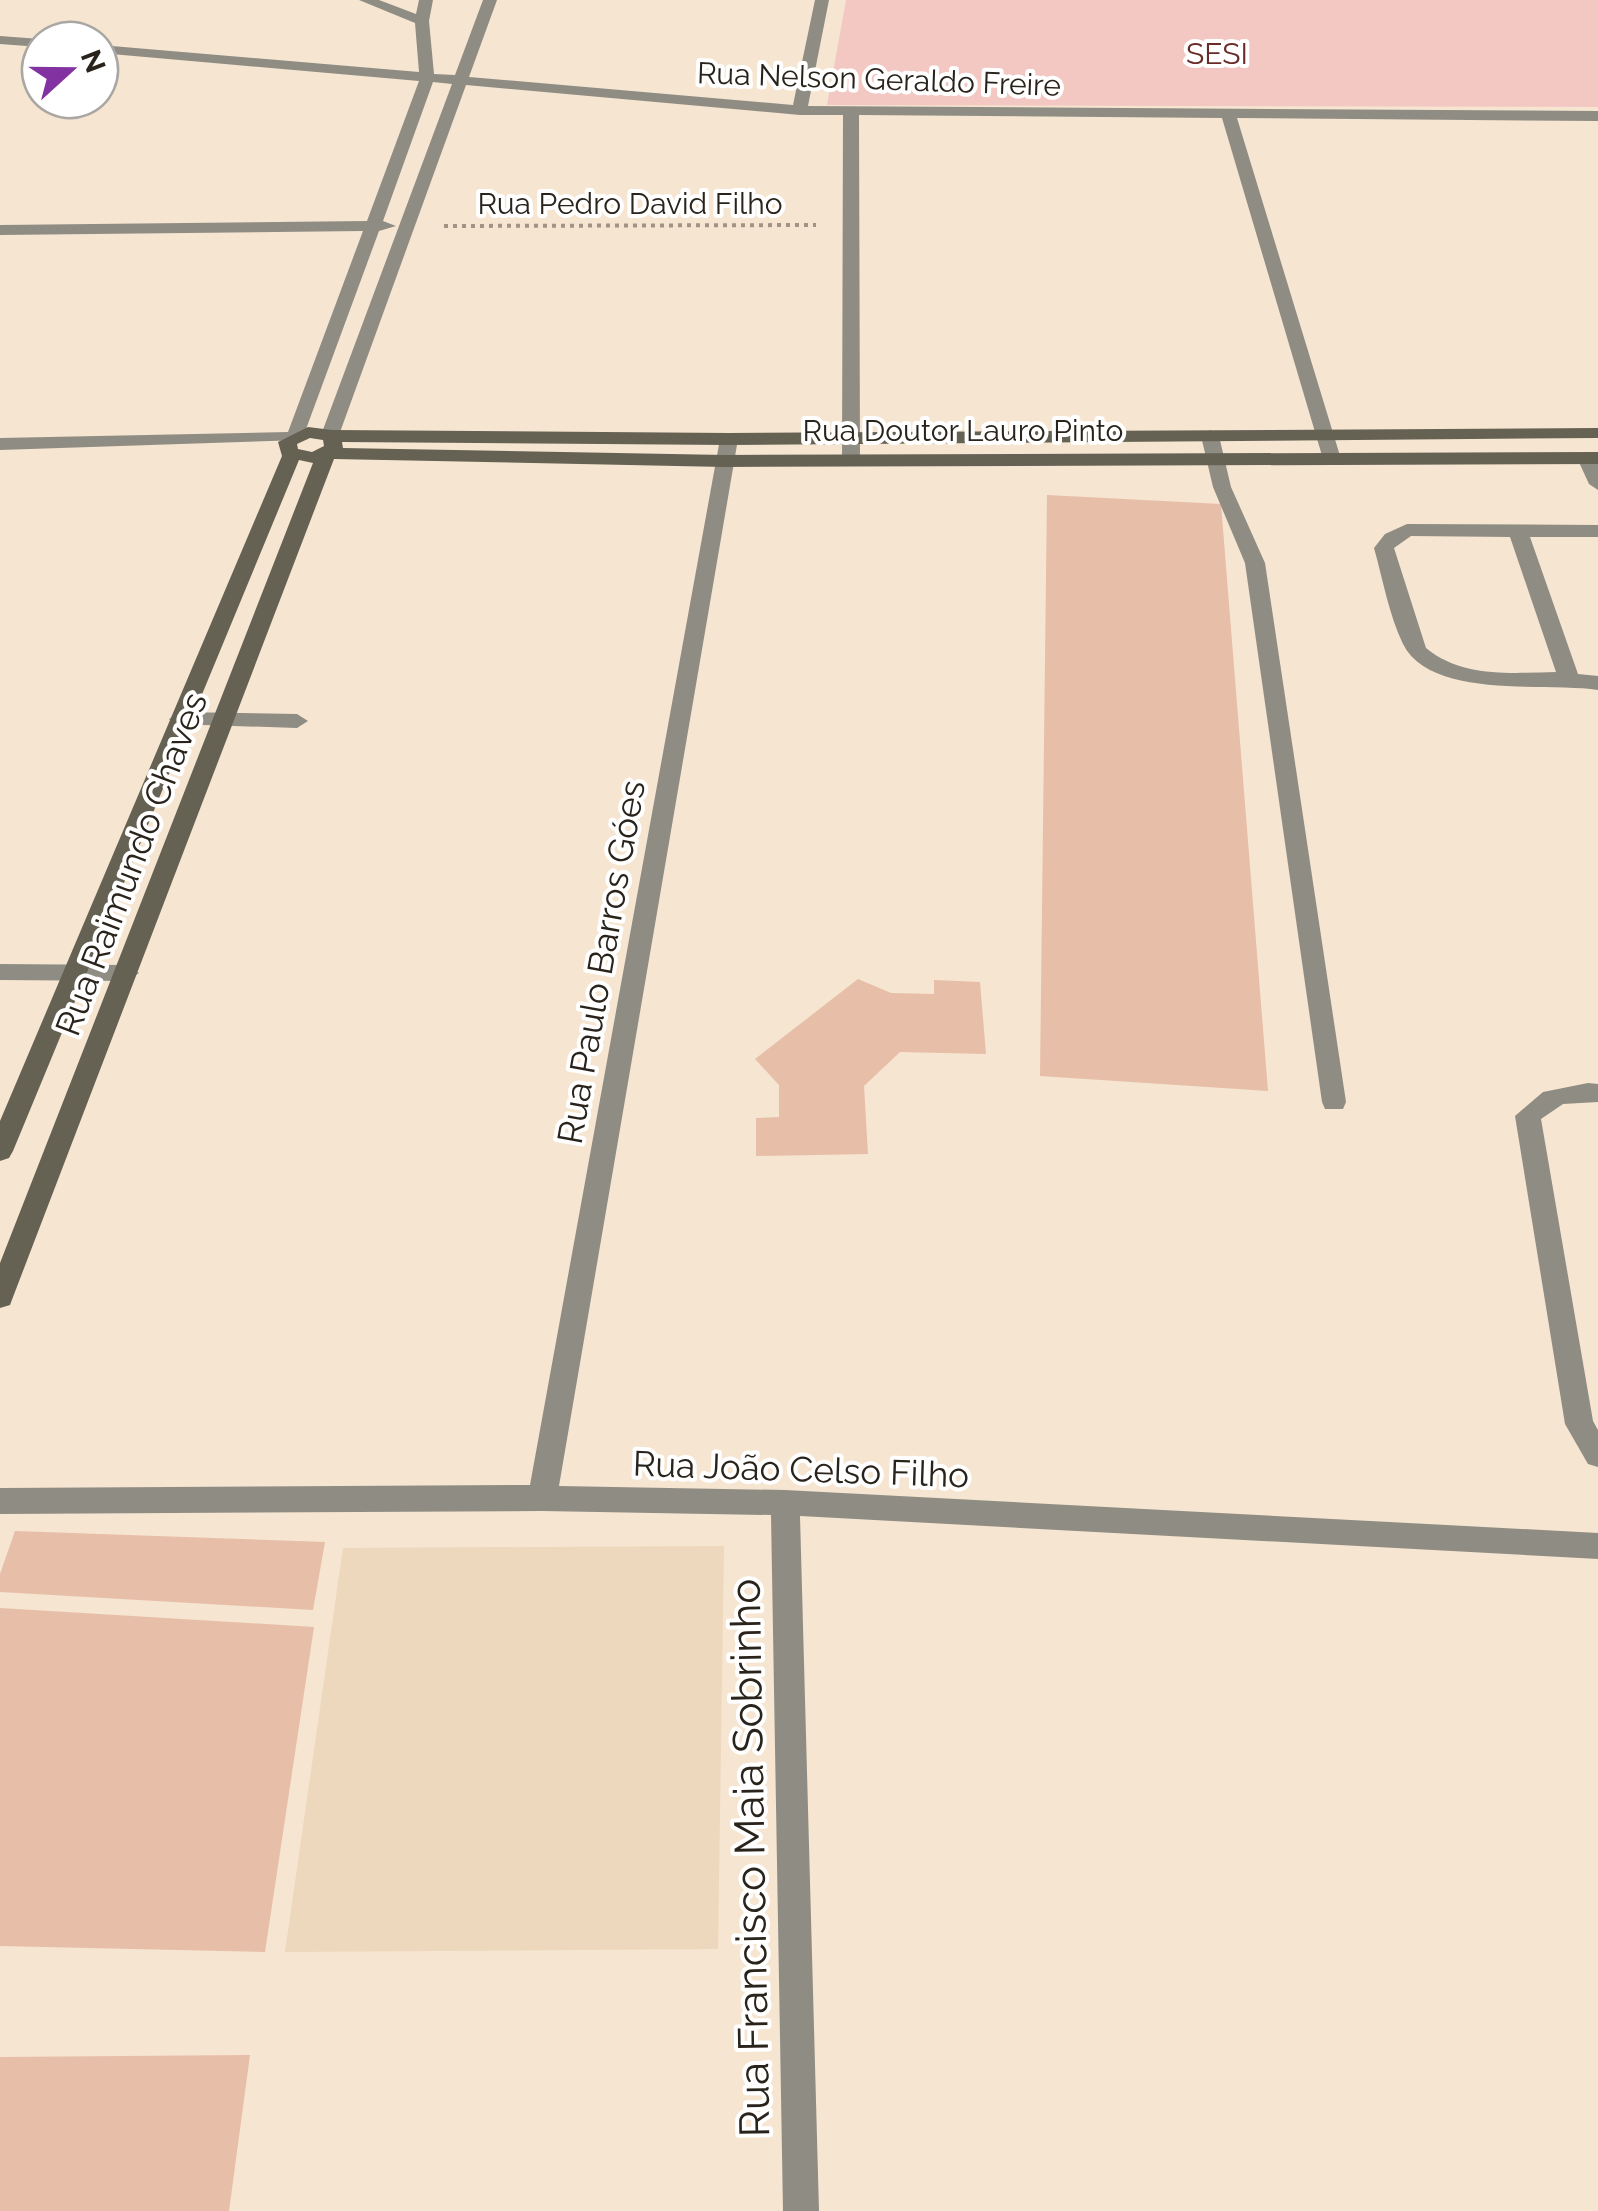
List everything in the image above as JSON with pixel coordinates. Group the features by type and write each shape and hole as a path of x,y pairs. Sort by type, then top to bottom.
{"street":[{"path":"366,0 422,21"},
{"name":"Rua Raimundo Chaves","path":"0,1151 293,445 376,226 426,79 422,21 426,0"},
{"name":"Rua Raimundo Chaves","path":"0,1297 329,445 490,0"},
{"path":"800,110 822,0"},
{"name":"Rua Nelson Geraldo Freire","path":"120,51 800,110 1598,116"},
{"path":"851,112 852,460"},
{"path":"1228,112 1332,458"},
{"path":"0,230 408,226"},
{"name":"Rua Doutor Lauro Pinto","path":"293,445 308,432 329,445 727,450 852,460 1592,458"},
{"name":"Rua Doutor Lauro Pinto","path":"727,450 851,438 1598,433"},
{"path":"1210,436 1232,514 1250,545 1255,563 1334,1102"},
{"path":"949,438 952,460"},
{"path":"0,444 293,445"},
{"name":"Rua Paulo Barros Góes","path":"542,1498 727,450"},
{"path":"1592,458 1598,484"},
{"path":"1598,531 1407,530 1384,548 1417,651 1436,666 1468,676 1598,683"},
{"path":"1518,531 1569,679"},
{"path":"180,719 297,722"},
{"path":"0,972 127,972"},
{"path":"1598,1093 1570,1091 1542,1101 1528,1116 1579,1424 1598,1455"},
{"name":"Rua João Celso Filho","path":"0,1500 542,1498 784,1502 1598,1546"},
{"name":"Rua Francisco Maia Sobrinho","path":"784,1502 800,2211"}],"path":[{"name":"Rua Pedro David Filho","path":"408,226 852,225"}],"shaded area":[{"path":"724,1546 718,1949 285,1952 343,1548"}],"green space":[{"name":"SESI","path":"846,0 1598,0 1598,107 827,105"}],"building":[{"path":"1047,495 1221,504 1268,1091 1040,1076"},
{"path":"858,979 891,993 934,994 934,980 980,982 986,1054 900,1052 864,1086 868,1154 756,1156 756,1118 779,1117 779,1085 755,1059"},
{"path":"15,1531 325,1542 313,1610 0,1592 0,1574"},
{"path":"0,1608 314,1627 265,1952 0,1946"},
{"path":"250,2055 229,2211 0,2211 0,2057"}]}
